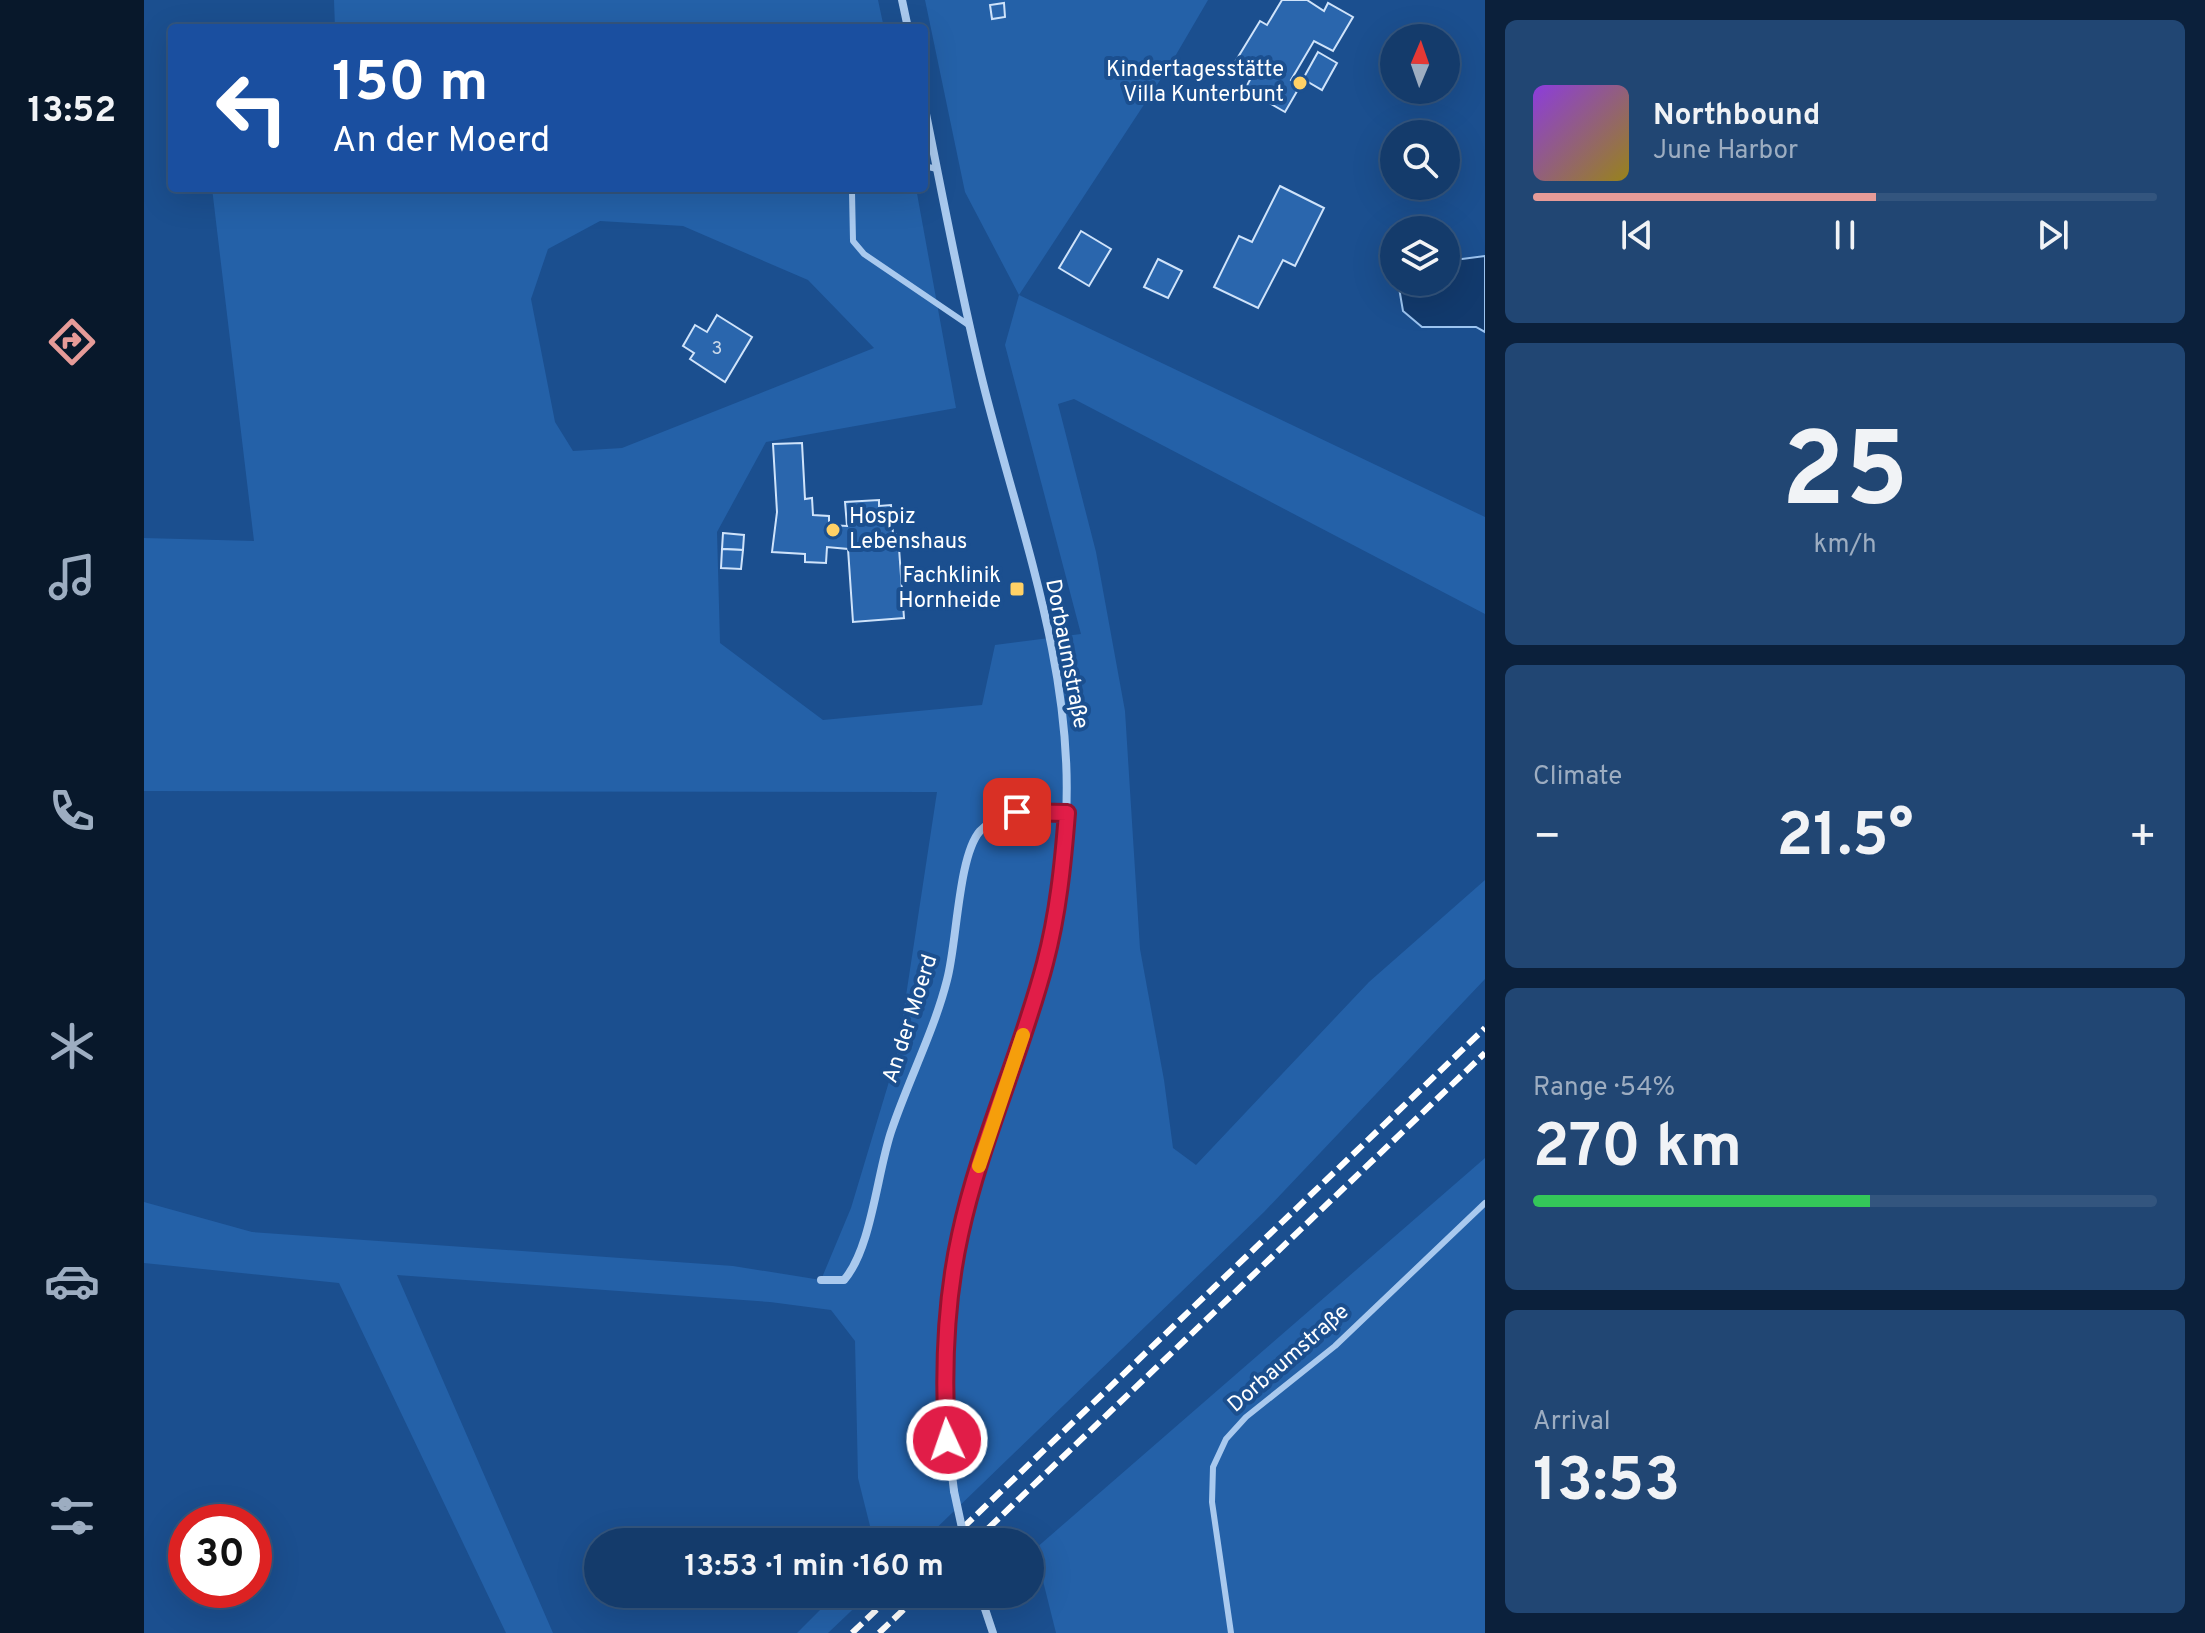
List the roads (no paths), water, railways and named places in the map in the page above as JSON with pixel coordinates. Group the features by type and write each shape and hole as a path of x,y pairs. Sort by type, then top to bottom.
{"street":[{"path":"902,0 907,24"},
{"name":"Dorbaumstraße","path":"928,124 970,327 1046,625 1061,698 1066,761 1067,813 1061,881 1045,962 980,1163 960,1234 951,1287 944,1388 954,1491 962,1528"},
{"name":"An der Moerd","path":"821,1280 844,1280 859,1256 891,1132 947,980 968,858 978,833 993,820 1017,812 1067,813"},
{"path":"985,1608 993,1633"}],"lane":[{"path":"928,167 937,169"},
{"path":"852,192 853,241 864,254 970,327"},
{"name":"Dorbaumstraße","path":"1231,1633 1212,1502 1213,1467 1226,1439 1246,1417 1335,1346 1485,1203"}],"railway":[{"path":"963,1528 1485,1028"},
{"path":"989,1528 1485,1053"},
{"path":"852,1633 878,1608"},
{"path":"879,1633 905,1608"}],"place":[{"name":"Kindertagesstätte Villa Kunterbunt","path":"1300,83"},
{"name":"Hospiz Lebenshaus","path":"833,530"},
{"name":"Fachklinik Hornheide","path":"1017,589"}]}
